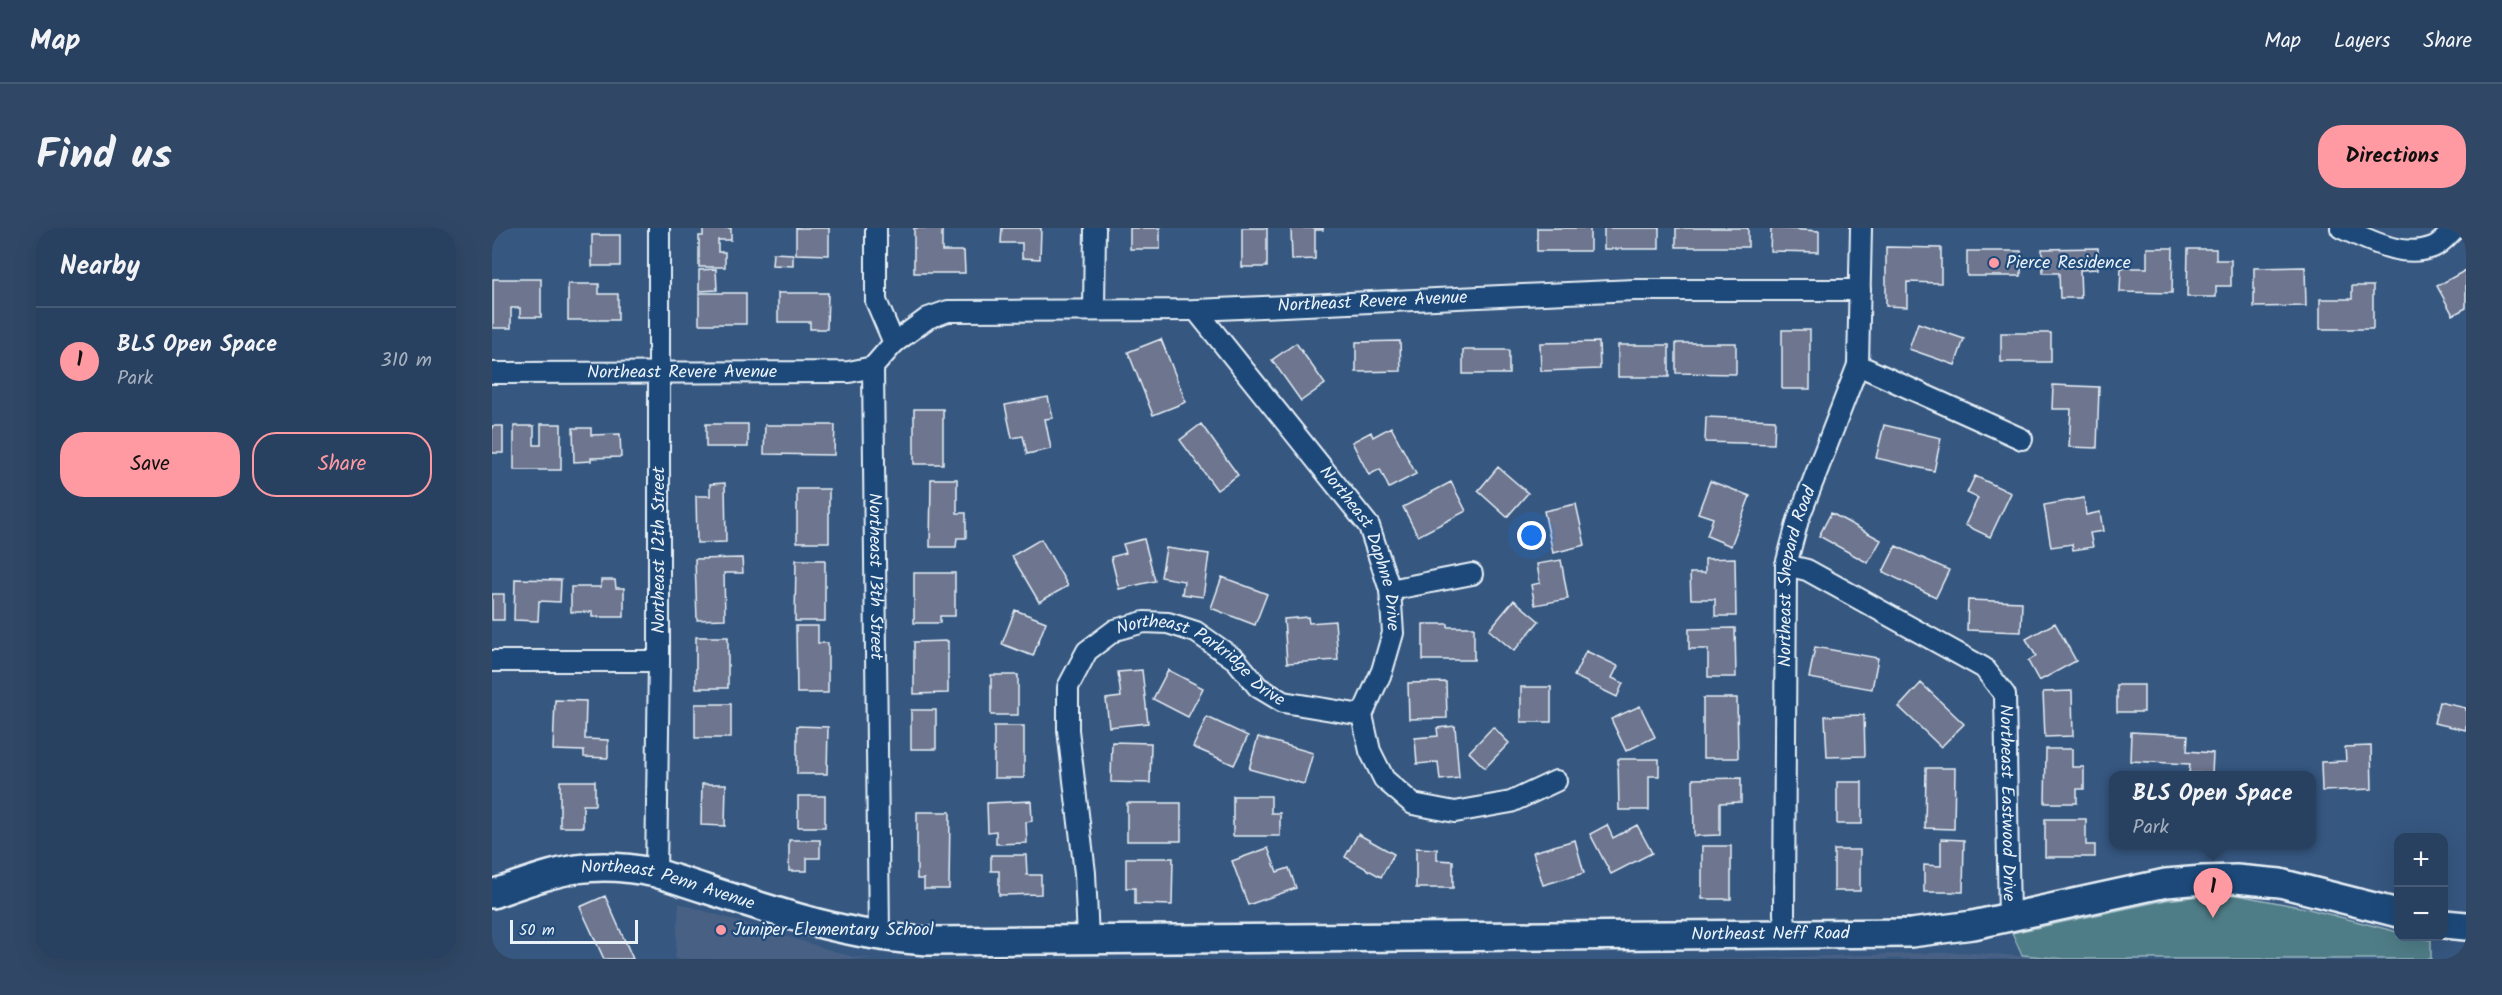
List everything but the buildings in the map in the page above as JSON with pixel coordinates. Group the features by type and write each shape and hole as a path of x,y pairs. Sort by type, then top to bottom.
{"main road":[{"name":"Northeast Penn Avenue","path":"492,894 577,867 613,866 656,873 824,926 879,937"},
{"name":"Northeast Neff Road","path":"879,937 928,940 1911,933 2009,918 2166,883 2236,879 2280,883 2394,912"},
{"path":"2448,924 2466,926"}],"street":[{"name":"Northeast 12th Street","path":"656,873 659,661 659,228"},
{"path":"873,367 894,344 876,301 876,228"},
{"path":"1094,310 1095,228"},
{"name":"Northeast Shepard Road","path":"1786,935 1784,914 1786,565 1798,520 1858,364 1861,228"},
{"path":"2341,228 2391,248 2411,252 2435,247 2455,228"},
{"name":"Northeast Revere Avenue","path":"894,344 928,318 948,311 1196,310 1634,290 1860,290"},
{"name":"Northeast Daphne Drive","path":"1196,310 1370,526 1390,590 1393,633 1382,671 1362,715"},
{"path":"1858,364 2022,439"},
{"name":"Northeast Revere Avenue","path":"492,373 849,372 873,367"},
{"name":"Northeast 13th Street","path":"873,367 879,937"},
{"name":"Northeast Eastwood Drive","path":"1786,565 1807,570 1984,668 2005,695 2009,918"},
{"path":"1390,590 1472,574"},
{"name":"Northeast Parkridge Drive","path":"1088,939 1085,873 1068,730 1068,687 1087,651 1115,630 1144,621 1168,623 1196,632 1236,660 1258,687 1283,702 1362,715"},
{"path":"492,661 659,661"},
{"path":"1362,715 1370,751 1384,779 1413,804 1455,812 1511,802 1556,781"}],"shaded area":[{"name":"Juniper Elementary School","path":"679,903 853,957 886,959 675,959"},
{"path":"1961,952 2065,959 1686,959 1765,958"}],"green space":[{"path":"2227,893 2305,908 2394,931 2394,941 2431,941 2431,959 2065,959 2022,955 2012,933 2166,900"}],"place":[{"name":"Pierce Residence","path":"1994,263"},
{"name":"BLS Open Space","path":"2213,918"},
{"name":"Juniper Elementary School","path":"721,930"}]}
